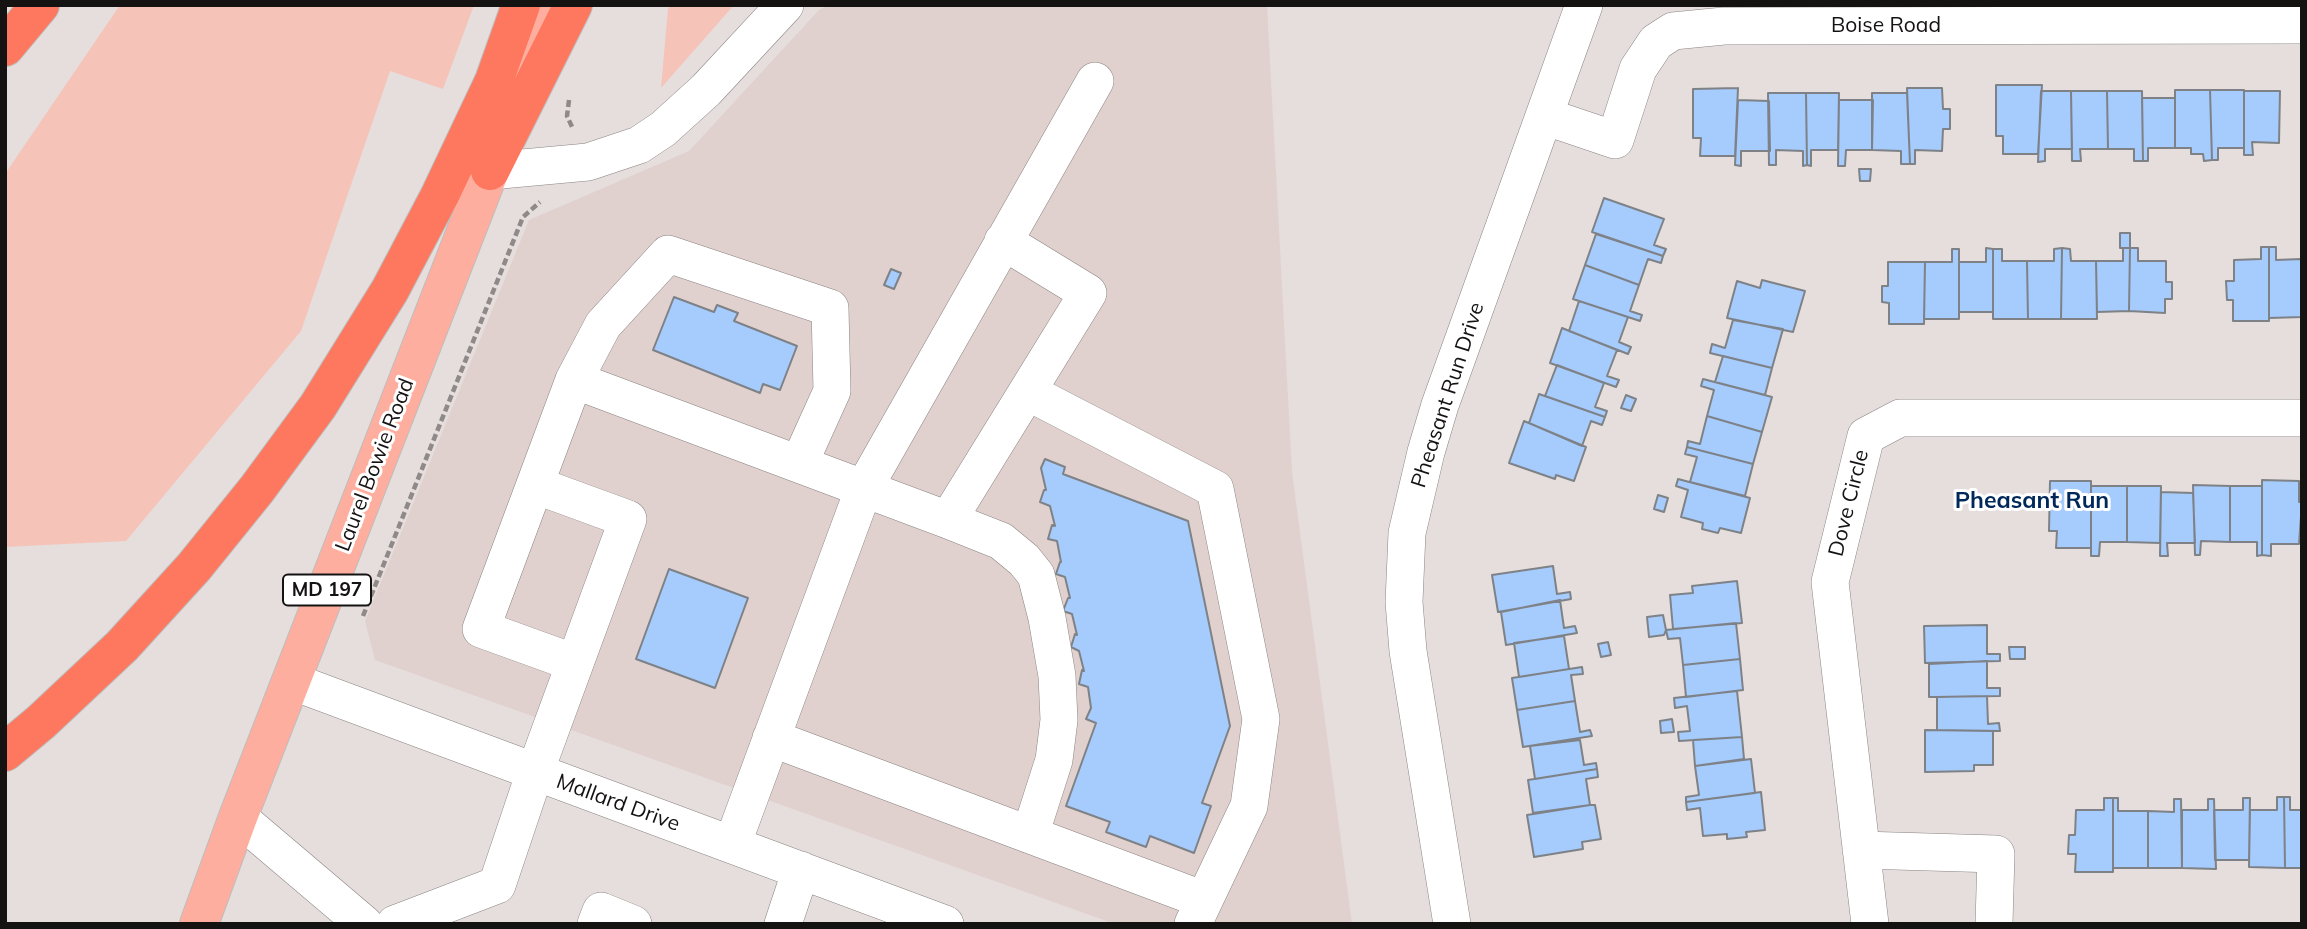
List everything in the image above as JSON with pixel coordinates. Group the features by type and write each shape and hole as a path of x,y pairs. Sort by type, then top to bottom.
{"highway":[{"path":"5,47 40,5"},
{"path":"5,752 122,646 194,567 257,489 318,406 390,290 440,195 494,81 521,5"},
{"path":"490,171 573,5"}],"main road":[{"name":"Laurel Bowie Road","path":"199,924 238,817 490,171 549,5"}],"street":[{"path":"490,171 588,162 639,145 663,130 706,90 785,5"},
{"name":"Pheasant Run Drive","path":"1452,924 1408,651 1404,568 1408,533 1426,452 1440,405 1584,5"},
{"name":"Boise Road","path":"1544,116 1615,140 1638,69 1656,41 1673,31 1724,26 2302,25"},
{"path":"732,845 864,488 1095,81"},
{"path":"948,520 1088,293 1003,241"},
{"path":"575,663 481,629 574,380 603,325 668,254 830,307 832,391 799,464"},
{"path":"574,380 1001,541 1024,560 1036,575 1047,618 1057,676 1059,720 1054,760 1030,835"},
{"path":"771,738 1030,835 1199,912 1249,806 1261,719 1215,489 1028,392"},
{"name":"Dove Circle","path":"1870,924 1830,582 1866,436 1900,418 2302,418"},
{"path":"395,924 497,885 535,772 628,519 535,485"},
{"name":"Mallard Drive","path":"291,681 945,924"},
{"path":"238,817 364,924"},
{"path":"1861,850 1996,854 1994,924"},
{"path":"783,924 801,870"},
{"path":"596,924 601,911 633,924"}],"path":[{"path":"363,616 523,217 541,201 575,131 567,116 569,91"}],"shaded area":[{"path":"120,5 474,5 443,89 390,71 301,331 126,541 5,547 5,174"},
{"path":"670,5 734,5 661,88 668,9"},
{"path":"829,5 1267,5 1292,472 1352,924 1115,924 375,660 365,621 529,220 689,151 819,10"}],"building":[{"path":"1996,85 2042,85 2038,154 2003,154 2003,136 1996,136"},
{"path":"1738,88 1735,156 1700,156 1701,138 1693,138 1693,89"},
{"path":"1907,88 1942,88 1943,109 1950,109 1950,129 1943,129 1942,151 1915,150 1915,164 1910,164"},
{"path":"2175,90 2210,90 2212,160 2204,161 2203,154 2191,154 2191,148 2175,148"},
{"path":"2210,90 2244,90 2244,148 2218,148 2218,160 2212,160"},
{"path":"2041,91 2071,91 2072,149 2045,149 2045,161 2038,162"},
{"path":"2071,91 2107,91 2108,149 2080,149 2081,161 2072,161"},
{"path":"2107,91 2142,91 2143,161 2134,161 2134,149 2108,149"},
{"path":"2244,91 2280,91 2279,143 2252,142 2253,155 2244,155"},
{"path":"1768,93 1806,93 1807,165 1803,166 1803,151 1776,150 1776,165 1769,165"},
{"path":"1806,93 1839,93 1838,150 1811,150 1811,166 1807,165"},
{"path":"1872,93 1907,93 1910,164 1901,164 1901,151 1872,150"},
{"path":"2142,98 2175,98 2175,148 2148,148 2148,161 2143,161"},
{"path":"1738,100 1769,101 1770,151 1741,151 1741,166 1735,165"},
{"path":"1839,100 1873,100 1872,150 1846,150 1845,166 1838,166"},
{"path":"1859,169 1871,169 1870,181 1860,181"},
{"path":"1604,198 1664,219 1654,245 1666,249 1663,256 1592,232"},
{"path":"2120,233 2130,233 2130,248 2120,248"},
{"path":"1596,234 1663,256 1661,263 1648,259 1639,285 1585,265"},
{"path":"2261,247 2269,247 2269,321 2233,321 2233,300 2227,300 2226,281 2234,281 2234,260 2261,259"},
{"path":"2269,247 2276,247 2276,260 2301,259 2302,317 2269,318"},
{"path":"1986,248 1993,249 1993,312 1959,312 1959,262 1986,262"},
{"path":"2062,248 2070,249 2071,261 2096,261 2097,319 2061,319"},
{"path":"2062,248 2061,319 2028,319 2027,261 2054,261 2054,249"},
{"path":"2123,248 2130,248 2129,311 2097,312 2096,261 2123,261"},
{"path":"2130,248 2138,248 2138,261 2166,261 2166,282 2172,282 2172,299 2165,299 2165,313 2129,311"},
{"path":"1952,249 1959,249 1959,319 1924,319 1925,262 1952,262"},
{"path":"1993,249 2002,249 2002,261 2027,261 2028,319 1993,319"},
{"path":"1888,262 1925,262 1924,324 1889,324 1889,303 1882,302 1882,286 1888,286"},
{"path":"1585,265 1639,285 1630,311 1642,315 1640,321 1573,299"},
{"path":"891,269 901,273 894,289 884,285"},
{"path":"1762,280 1805,291 1793,332 1727,318 1737,281 1760,288"},
{"path":"674,297 714,312 717,305 738,313 734,321 797,346 780,390 763,384 760,393 653,350"},
{"path":"1579,301 1628,317 1619,342 1631,347 1628,354 1569,331"},
{"path":"1733,320 1783,329 1772,368 1710,353 1712,344 1725,348"},
{"path":"1562,328 1617,350 1607,376 1619,380 1616,387 1550,363"},
{"path":"1723,356 1772,368 1765,395 1715,382"},
{"path":"1557,365 1604,383 1595,407 1607,411 1605,417 1545,396"},
{"path":"1703,379 1772,397 1762,432 1707,416 1714,390 1701,386"},
{"path":"1539,394 1605,417 1602,425 1591,421 1582,446 1529,423"},
{"path":"1626,395 1636,399 1631,411 1621,408"},
{"path":"1707,416 1762,432 1753,464 1687,447 1688,441 1700,444"},
{"path":"1524,421 1586,447 1574,481 1556,475 1555,479 1509,463"},
{"path":"1687,447 1753,464 1745,496 1690,482 1697,457 1685,454"},
{"path":"1045,459 1065,467 1063,474 1188,521 1230,726 1202,803 1211,806 1194,853 1150,836 1146,847 1106,832 1110,822 1066,806 1096,723 1086,719 1091,708 1088,687 1079,684 1082,670 1084,671 1079,651 1071,647 1075,634 1077,635 1072,614 1063,611 1070,598 1065,577 1056,574 1061,562 1057,541 1048,539 1052,525 1055,526 1050,506 1040,502 1046,490 1041,468"},
{"path":"1678,479 1750,498 1741,533 1720,528 1718,533 1702,529 1703,523 1681,517 1688,490 1676,486"},
{"path":"2262,480 2299,481 2299,502 2302,502 2299,544 2271,544 2271,556 2262,555"},
{"path":"2050,481 2091,481 2091,548 2056,548 2057,531 2049,531"},
{"path":"2193,485 2230,486 2230,542 2201,541 2200,555 2195,555"},
{"path":"2091,486 2127,486 2127,542 2100,542 2099,556 2091,556"},
{"path":"2127,486 2161,486 2160,543 2127,542"},
{"path":"2230,486 2262,486 2262,555 2257,556 2257,542 2230,542"},
{"path":"2161,492 2193,493 2195,543 2167,543 2168,556 2160,556"},
{"path":"1658,495 1668,498 1664,512 1654,509"},
{"path":"1553,566 1557,594 1570,592 1571,599 1498,612 1492,575"},
{"path":"669,569 748,598 715,688 636,659"},
{"path":"1737,581 1742,623 1673,629 1670,595 1693,593 1692,586"},
{"path":"1560,600 1564,628 1575,626 1577,633 1506,645 1501,612"},
{"path":"1663,615 1666,630 1664,635 1649,637 1647,617"},
{"path":"1736,623 1740,659 1683,665 1680,638 1668,639 1666,630"},
{"path":"1987,625 1987,654 2000,654 2000,661 1925,663 1924,626"},
{"path":"1564,636 1569,669 1519,677 1514,643"},
{"path":"1608,642 1611,655 1601,657 1598,644"},
{"path":"2009,647 2025,647 2025,659 2010,659"},
{"path":"1740,659 1743,690 1686,697 1683,665"},
{"path":"1987,661 1987,688 2000,688 2000,696 1929,697 1929,664"},
{"path":"1582,667 1583,674 1571,675 1575,701 1517,710 1512,678"},
{"path":"1737,691 1742,737 1679,741 1678,732 1690,731 1687,706 1675,708 1674,698"},
{"path":"1987,696 1988,724 1999,723 2000,731 1937,730 1937,697"},
{"path":"1575,701 1580,732 1590,730 1592,736 1523,747 1517,710"},
{"path":"1672,719 1674,732 1661,733 1660,721"},
{"path":"1925,730 1993,731 1993,765 1974,765 1974,771 1925,772"},
{"path":"1742,737 1744,759 1695,766 1693,740"},
{"path":"1580,740 1584,765 1596,763 1597,769 1535,779 1530,746"},
{"path":"1751,759 1755,793 1686,802 1686,797 1699,795 1695,766"},
{"path":"1597,769 1598,777 1586,779 1590,805 1533,813 1528,780"},
{"path":"1761,792 1765,830 1746,832 1747,837 1727,839 1727,834 1703,836 1700,808 1687,810 1686,802"},
{"path":"2277,797 2284,797 2285,868 2249,867 2250,810 2277,810"},
{"path":"2284,797 2290,797 2290,810 2302,810 2302,868 2285,868"},
{"path":"2104,798 2113,798 2113,872 2075,872 2076,854 2068,854 2069,835 2075,835 2076,810 2104,810"},
{"path":"2113,798 2118,798 2118,811 2148,811 2148,868 2113,868"},
{"path":"2243,798 2250,798 2249,860 2215,860 2214,810 2243,810"},
{"path":"2174,799 2181,799 2182,868 2148,868 2148,811 2174,812"},
{"path":"2208,799 2214,799 2216,869 2182,868 2182,810 2208,810"},
{"path":"1595,805 1601,839 1582,842 1583,849 1534,857 1527,815"}],"district":[{"name":"Pheasant Run","path":"2032,501"}]}
